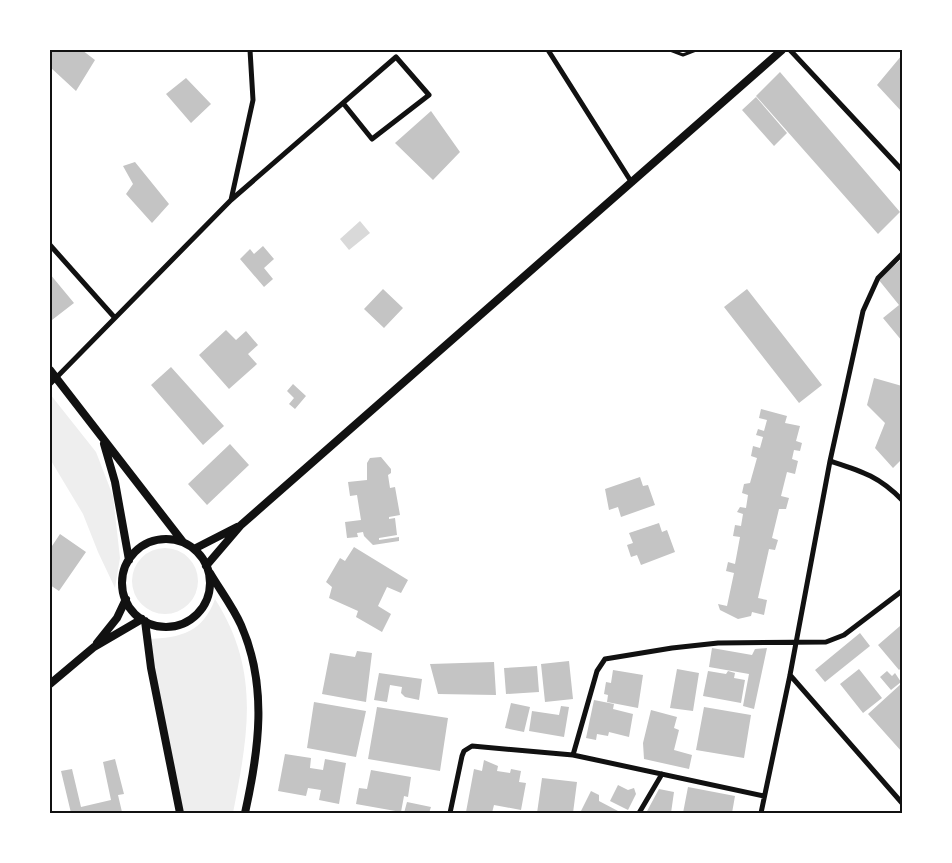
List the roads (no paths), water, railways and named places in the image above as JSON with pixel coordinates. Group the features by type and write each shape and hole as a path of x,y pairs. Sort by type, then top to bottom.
{"street":[{"path":"231,200 253,100 250,50"},
{"path":"548,50 632,183"},
{"path":"103,439 115,482 128,560 123,579 126,599 130,608 143,620 153,625 179,625 194,617 208,595 210,587 207,568 241,525 782,50"},
{"path":"790,50 902,170"},
{"path":"50,384 231,200 396,57 429,95 372,138 343,103"},
{"path":"50,245 116,318"},
{"path":"761,813 790,675 830,461 866,300 878,278 902,254"},
{"path":"50,370 183,542"},
{"path":"830,461 864,471 878,479 902,500"},
{"path":"194,549 241,525"},
{"path":"128,560 141,547 157,540 183,542 194,549 241,624 251,651 256,676 259,735 254,773 245,813"},
{"path":"572,755 599,666 605,659 718,643 834,640 902,591"},
{"path":"94,647 117,618 126,599"},
{"path":"50,684 94,647 143,620"},
{"path":"143,620 180,813"},
{"path":"790,675 902,803"},
{"path":"450,813 462,756 472,746 572,755 764,796"},
{"path":"639,813 662,774"}],"lane":[{"path":"670,50 683,55 696,50"}]}
